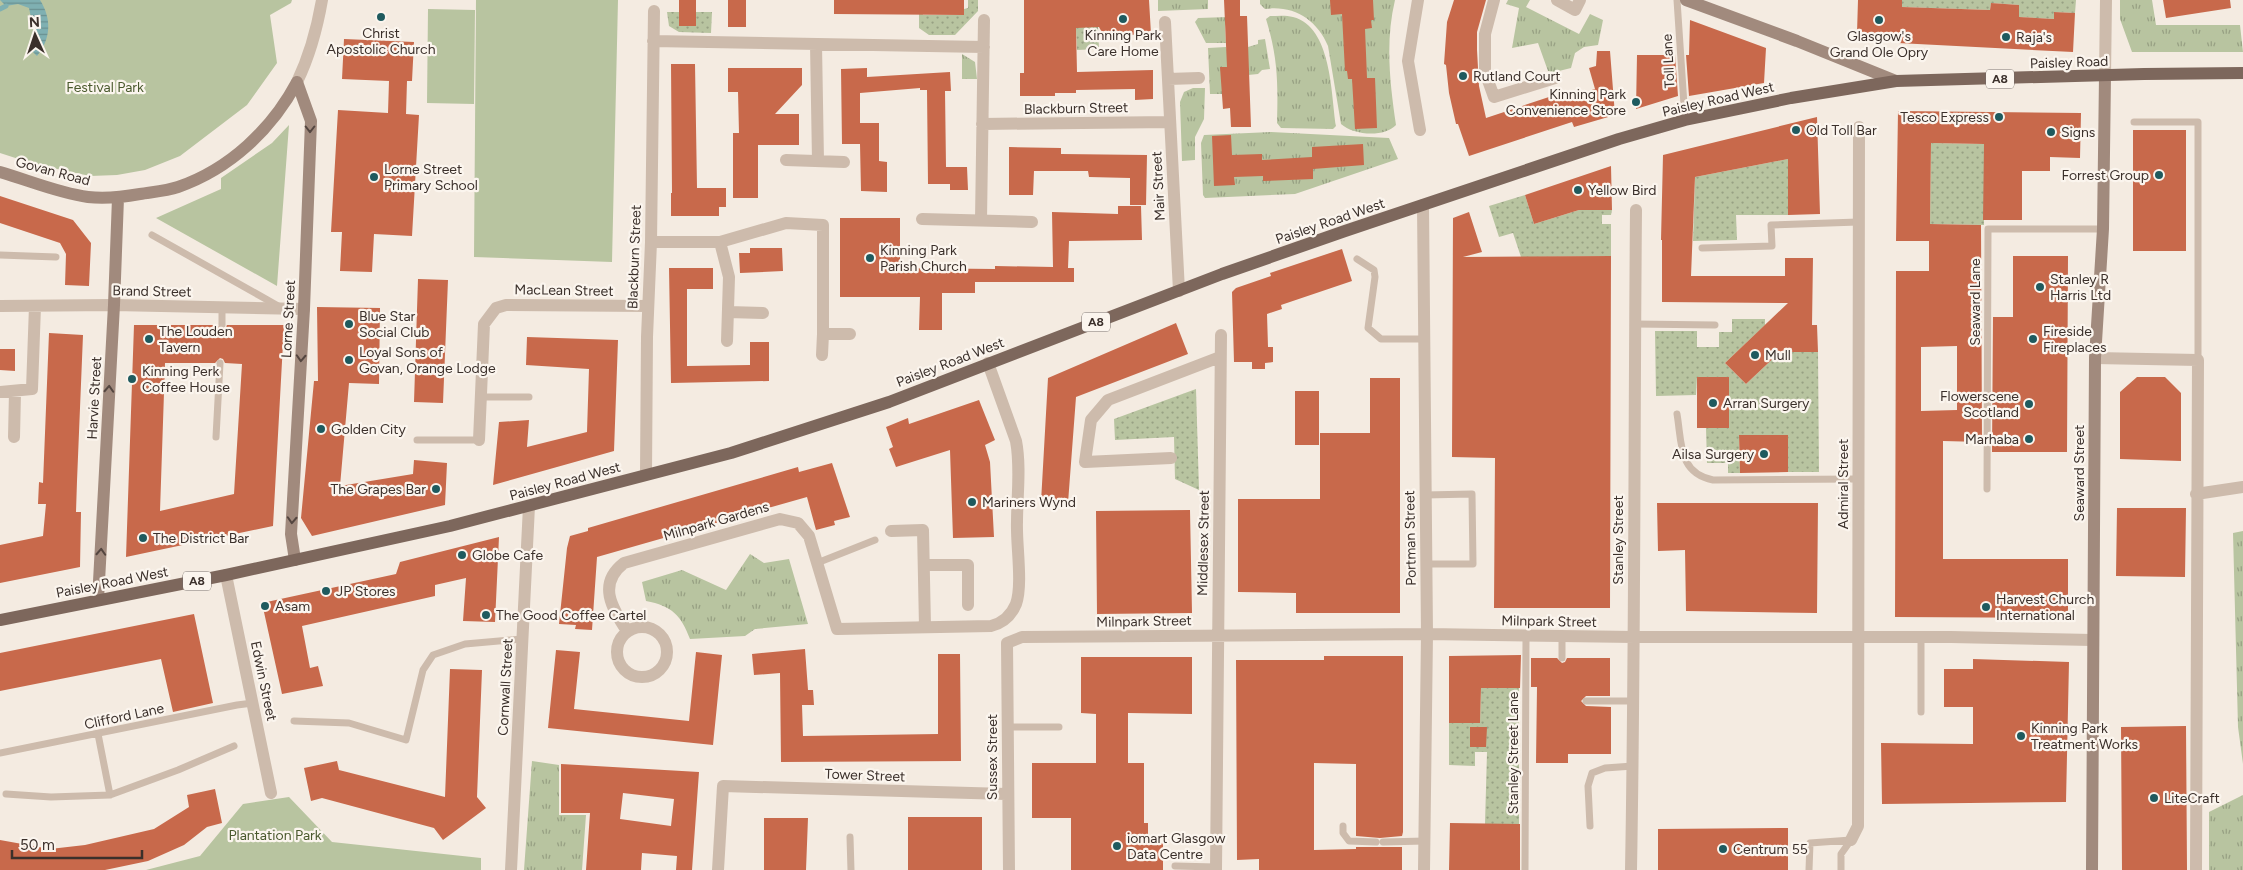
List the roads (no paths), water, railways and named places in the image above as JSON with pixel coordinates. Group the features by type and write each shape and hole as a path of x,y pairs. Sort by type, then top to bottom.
{"main road":[{"name":"Paisley Road","path":"1896,81 2243,74"},
{"name":"Paisley Road West","path":"0,620 226,575 450,526 731,452 888,402 1179,291 1423,205 1619,139 1684,120 1791,98 1896,81"}],"street":[{"name":"Govan Road","path":"0,172 88,197 118,198 177,187 209,172 254,141 279,113 298,82 309,57 322,0"},
{"path":"1418,0 1408,61 1420,130"},
{"path":"1494,0 1485,34 1485,72 1494,97 1555,78"},
{"path":"1557,0 1575,10 1580,0"},
{"path":"1686,0 1896,81"},
{"path":"2105,76 2106,0"},
{"name":"Blackburn Street","path":"646,474 654,11"},
{"path":"981,220 984,20"},
{"name":"Mair Street","path":"1165,22 1179,291"},
{"path":"653,41 984,48"},
{"path":"816,44 818,161"},
{"name":"Seaward Street","path":"2092,870 2095,358 2103,229 2105,76"},
{"path":"1168,79 1199,78"},
{"name":"Lorne Street","path":"295,560 291,534 304,309 311,122 298,82"},
{"name":"Blackburn Street","path":"982,124 1170,122"},
{"name":"Admiral Street","path":"1851,840 1858,826 1858,127"},
{"path":"786,160 844,162"},
{"name":"Harvie Street","path":"98,600 118,198"},
{"name":"Portman Street","path":"1423,205 1426,564 1424,870"},
{"name":"Stanley Street","path":"1631,870 1634,701 1636,210"},
{"path":"922,219 1032,222"},
{"path":"651,242 720,242 786,223 823,225 822,355"},
{"path":"720,242 729,277 728,341"},
{"name":"MacLean Street","path":"479,440 484,324 496,308 506,304 648,306"},
{"name":"Brand Street","path":"0,306 114,305 304,309"},
{"path":"0,392 32,389 35,306"},
{"path":"728,312 763,313"},
{"path":"823,334 850,334"},
{"name":"Middlesex Street","path":"1216,869 1221,335"},
{"path":"1171,458 1085,462 1091,420 1108,400 1220,357"},
{"path":"2095,358 2198,360 2196,870"},
{"name":"Milnpark Gardens","path":"627,631 612,605 609,591 615,570 624,563 780,519 798,523 809,536 837,629 991,626 1000,623 1013,611 1018,593 1016,524 1018,453 1016,441 988,363"},
{"path":"14,437 15,392"},
{"path":"2196,494 2243,487"},
{"name":"Cornwall Street","path":"511,870 529,506"},
{"path":"891,531 923,530 925,627"},
{"path":"924,565 968,565 968,605"},
{"name":"Edwin Street","path":"226,575 271,793"},
{"path":"639,626 647,626 661,635 668,649 664,665 658,672 642,677 633,676 620,665 617,657 617,648 619,640 627,631 639,626"},
{"name":"Milnpark Street","path":"1007,644 1022,638 1217,634 1921,637 2092,640"},
{"name":"Sussex Street","path":"1007,644 1006,794 1009,870"},
{"name":"Tower Street","path":"718,870 723,786 1006,794"}],"lane":[{"name":"Toll Lane","path":"1677,0 1684,120"},
{"path":"2134,122 2198,122 2198,360"},
{"path":"1702,248 1772,246 1771,225 1858,222"},
{"name":"Seaward Lane","path":"1987,489 1988,230 2103,229"},
{"path":"152,235 283,308"},
{"path":"0,255 56,257"},
{"path":"1357,259 1374,270 1375,277 1368,328 1380,339 1423,339"},
{"path":"222,307 222,325"},
{"path":"1635,324 1715,324"},
{"path":"216,437 220,363"},
{"path":"481,397 529,397"},
{"path":"1677,414 1685,462 1694,473 1704,478 1713,480 1858,478"},
{"path":"417,440 479,440"},
{"path":"1425,495 1472,494 1473,564 1426,564"},
{"path":"817,563 875,540"},
{"name":"Stanley Street Lane","path":"1525,870 1526,636"},
{"path":"1562,636 1562,658"},
{"path":"1921,637 1921,712"},
{"path":"294,721 349,723 406,740 423,670 433,655 465,644 522,640"},
{"path":"1586,701 1634,701"},
{"name":"Clifford Lane","path":"0,753 237,705 253,704"},
{"path":"1007,727 1059,727"},
{"path":"98,734 110,796"},
{"path":"6,794 110,796 234,746"},
{"path":"1590,826 1588,786 1592,773 1604,768 1633,766"},
{"path":"1343,826 1343,833 1349,841 1424,841"},
{"path":"850,837 851,870"},
{"path":"1809,870 1810,843 1851,840"},
{"path":"1841,870 1842,854 1851,840"},
{"path":"1175,866 1216,869"}],"water":[{"path":"0,0 40,0 47,14 48,29 45,43 37,56 32,51 35,37 29,8 18,4 6,6"}],"waterway":[{"path":"0,9 6,6"}],"place":[{"name":"Christ Apostolic Church","path":"381,17"},
{"name":"Kinning Park Care Home","path":"1123,19"},
{"name":"Glasgow's Grand Ole Opry","path":"1879,20"},
{"name":"Raja's","path":"2006,37"},
{"name":"Rutland Court","path":"1463,76"},
{"name":"Kinning Park Convenience Store","path":"1636,102"},
{"name":"Tesco Express","path":"1999,117"},
{"name":"Old Toll Bar","path":"1796,130"},
{"name":"Signs","path":"2051,132"},
{"name":"Forrest Group","path":"2159,175"},
{"name":"Lorne Street Primary School","path":"374,177"},
{"name":"Yellow Bird","path":"1578,190"},
{"name":"Kinning Park Parish Church","path":"870,258"},
{"name":"Stanley R Harris Ltd","path":"2040,287"},
{"name":"Blue Star Social Club","path":"349,324"},
{"name":"The Louden Tavern","path":"149,339"},
{"name":"Fireside Fireplaces","path":"2033,339"},
{"name":"Mull","path":"1755,355"},
{"name":"Loyal Sons of Govan, Orange Lodge","path":"349,360"},
{"name":"Kinning Perk Coffee House","path":"132,379"},
{"name":"Arran Surgery","path":"1713,403"},
{"name":"Flowerscene Scotland","path":"2029,404"},
{"name":"Golden City","path":"321,429"},
{"name":"Marhaba","path":"2029,439"},
{"name":"Ailsa Surgery","path":"1764,454"},
{"name":"The Grapes Bar","path":"436,489"},
{"name":"Mariners Wynd","path":"972,502"},
{"name":"The District Bar","path":"143,538"},
{"name":"Globe Cafe","path":"462,555"},
{"name":"JP Stores","path":"326,591"},
{"name":"Asam","path":"265,606"},
{"name":"Harvest Church International","path":"1986,607"},
{"name":"The Good Coffee Cartel","path":"486,615"},
{"name":"Kinning Park Treatment Works","path":"2021,736"},
{"name":"LiteCraft","path":"2154,798"},
{"name":"iomart Glasgow Data Centre","path":"1117,846"},
{"name":"Centrum 55","path":"1723,849"}],"park label":[{"name":"Festival Park","path":"105,87"},
{"name":"Plantation Park","path":"275,835"}]}
